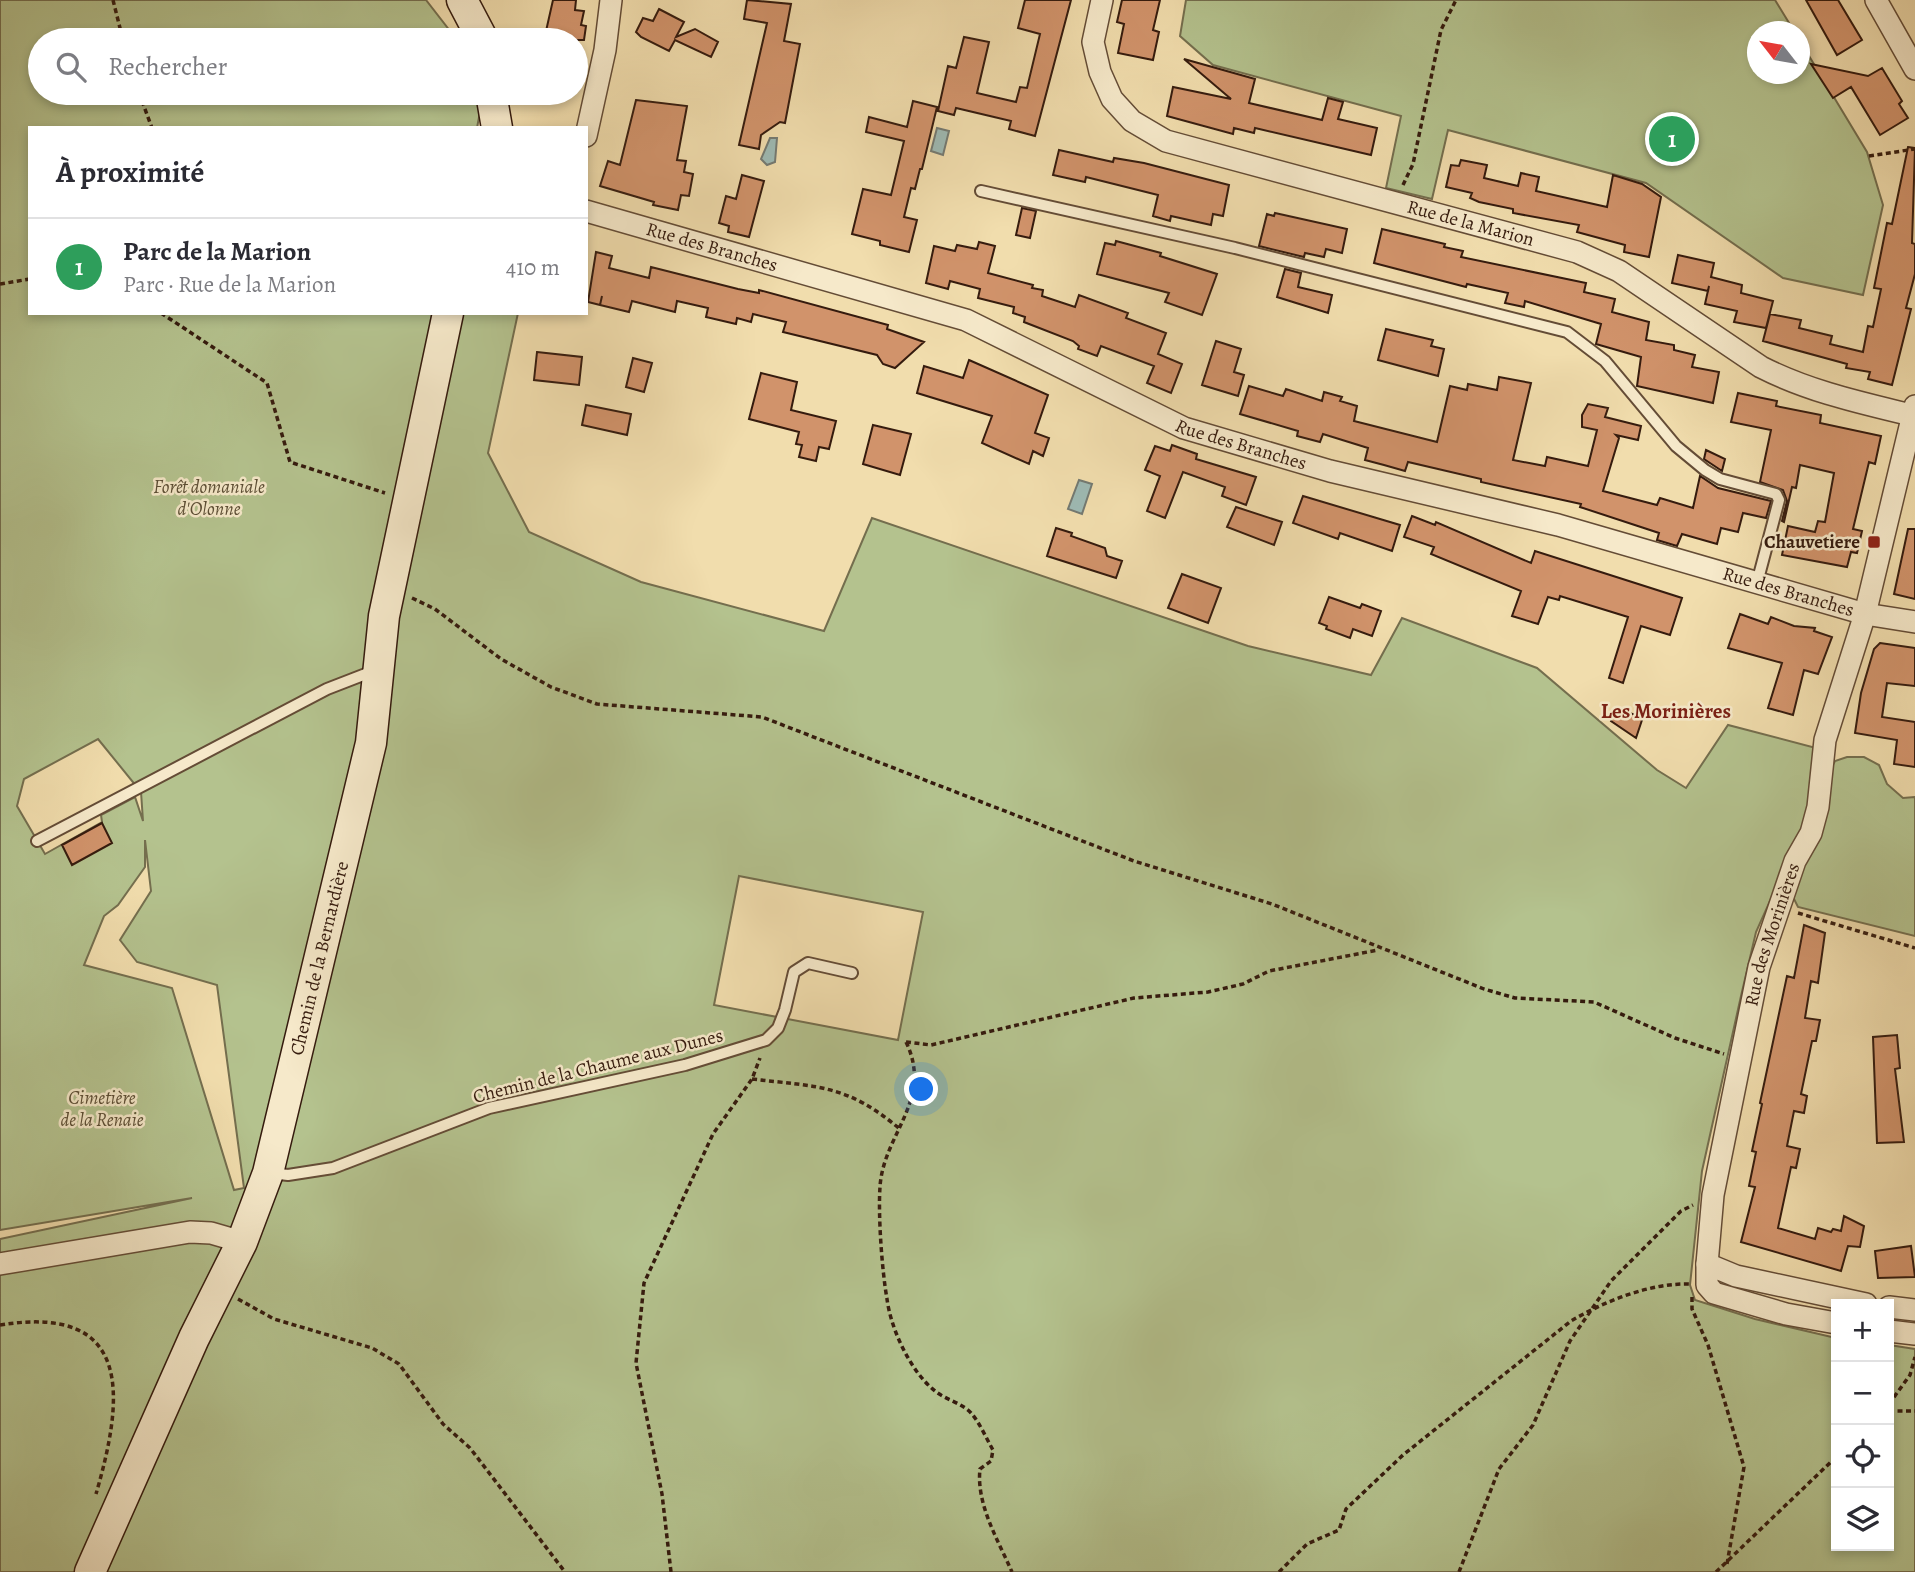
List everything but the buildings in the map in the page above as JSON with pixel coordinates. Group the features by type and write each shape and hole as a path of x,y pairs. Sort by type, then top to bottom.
{"street":[{"path":"462,0 477,28"},
{"path":"588,127 605,50 611,0"},
{"name":"Rue de la Marion","path":"1102,0 1093,43 1100,72 1112,99 1132,121 1166,141 1577,252 1619,271 1761,367 1825,394 1914,413"},
{"path":"1876,0 1915,69"},
{"path":"493,105 497,126"},
{"name":"Rue des Branches","path":"588,212 966,320 1184,428 1330,471 1558,525 1865,614 1915,622"},
{"name":"Chemin de la Bernardière","path":"90,1572 219,1286 242,1242 268,1173 371,743 390,588 449,315"},
{"name":"Rue des Morinières","path":"1707,1264 1713,1195 1759,967 1795,861 1811,833 1818,807 1825,740 1865,614 1914,413"},
{"path":"0,1264 190,1232 211,1233 242,1242"},
{"path":"1831,1322 1786,1314 1714,1293 1707,1285 1707,1264 1736,1276 1843,1299"},
{"path":"1894,1308 1915,1310"},
{"path":"1894,1332 1915,1335"}],"lane":[{"path":"981,191 1235,248 1567,332 1605,361 1676,446 1705,470 1720,480 1776,494 1779,500 1757,583"},
{"path":"37,841 327,689 379,669"},
{"path":"766,1040 782,1019 794,972 808,963 852,973"},
{"name":"Chemin de la Chaume aux Dunes","path":"268,1173 288,1175 333,1168 489,1108 685,1065 766,1040"}],"path":[{"path":"113,0 120,28"},
{"path":"1394,202 1413,164 1441,30 1456,0"},
{"path":"143,105 151,126"},
{"path":"1869,156 1915,149"},
{"path":"0,284 28,279"},
{"path":"164,315 267,383 290,461 407,501"},
{"path":"390,588 435,609 501,659 551,687 597,704 762,717 1134,861 1272,904 1484,989 1515,998 1594,1002 1675,1038 1739,1059"},
{"path":"1779,907 1915,948"},
{"path":"1012,1572 993,1536 978,1483 980,1469 991,1461 993,1450 970,1411 937,1393 917,1375 887,1301 880,1187 887,1156 901,1130 915,1079 915,1061 906,1042 931,1045 1134,998 1209,992 1243,984 1269,971 1380,949"},
{"path":"671,1572 662,1494 636,1363 644,1283 713,1134 752,1079 766,1040"},
{"path":"752,1079 841,1091 878,1111 901,1130"},
{"path":"1459,1572 1499,1469 1532,1425 1570,1341 1590,1310 1611,1281 1681,1211 1701,1201"},
{"path":"1279,1572 1307,1544 1339,1530 1346,1509 1403,1455 1590,1310 1669,1284 1693,1284"},
{"path":"219,1286 274,1319 372,1348 399,1364 443,1424 470,1448 565,1572"},
{"path":"1695,1291 1690,1301 1692,1309 1708,1345 1744,1467 1727,1564"},
{"path":"0,1325 24,1322 68,1324 82,1332 104,1355 115,1393 115,1416 94,1501"},
{"path":"1894,1397 1910,1375 1915,1357"},
{"path":"1894,1411 1915,1411"},
{"path":"1716,1572 1831,1462"}],"green space":[{"path":"0,0 426,0 448,28 28,28 28,105 481,105 477,126 28,126 28,315 518,315 488,453 529,532 641,582 824,631 872,518 1248,646 1371,675 1402,618 1537,668 1657,770 1686,788 1728,725 1816,748 1817,782 1801,832 1756,932 1702,1171 1690,1285 1695,1300 1755,1319 1831,1337 1831,1551 1894,1551 1894,1346 1915,1349 1915,1572 0,1572 0,1239 192,1198 0,1230","holes":["98,739 141,792 143,821 135,797 101,815 102,822 45,854 17,806 24,779","145,840 151,891 120,940 137,962 217,985 244,1188 234,1190 172,988 84,965 104,916 118,905 145,867","739,876 923,912 898,1040 714,1005"]},
{"path":"1186,0 1775,0 1788,21 1747,21 1747,84 1810,84 1810,58 1867,152 1883,205 1863,295 1783,278 1646,183 1448,130 1432,199 1386,188 1401,116 1213,65 1180,36"},
{"path":"1847,757 1864,757 1879,765 1887,784 1903,798 1915,797 1915,936 1798,907 1793,897 1827,776 1835,761"}],"water":[{"path":"937,128 949,131 943,155 931,151"},
{"path":"770,138 777,138 775,162 767,165 761,159"},
{"path":"1079,480 1092,484 1082,514 1068,509"}],"place":[{"name":"Parc de la Marion","path":"1672,139"},
{"name":"Chauvetiere","path":"1874,542"}],"district":[{"name":"Les Morinières","path":"1666,711"}],"park label":[{"name":"Forêt domaniale d'Olonne","path":"209,498"},
{"name":"Cimetière de la Renaie","path":"102,1109"}]}
